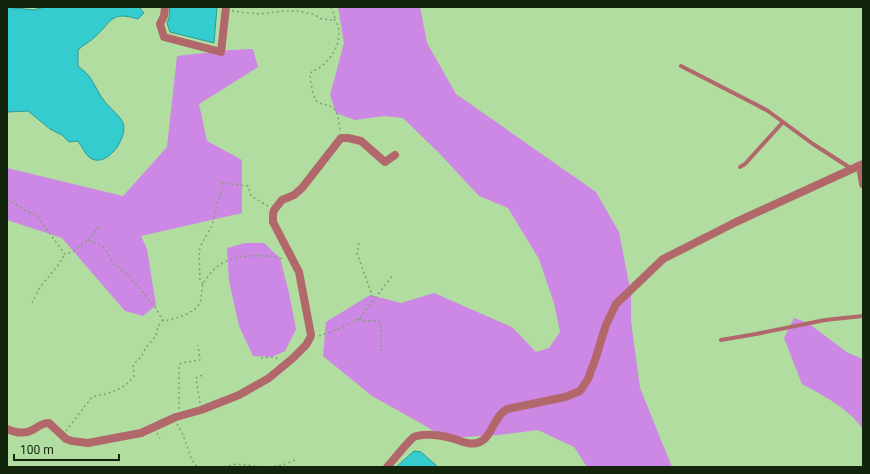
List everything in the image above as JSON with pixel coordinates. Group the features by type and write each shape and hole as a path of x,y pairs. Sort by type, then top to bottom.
{"street":[{"path":"165,7 164,16 160,24 164,37 221,52 226,9"},
{"path":"7,429 14,432 29,431 40,424 46,423 72,441 88,443 96,442 141,433 177,417 239,396 269,378 299,352 310,338 306,306 298,272 273,222 274,210 282,200 294,195 302,188 341,138 361,141 384,162 395,155"},
{"path":"388,467 415,437 423,435 447,437 468,443 480,442 487,436 500,415 507,409 578,393 588,379 606,325 616,304 658,262 667,256 858,166 863,184"}],"lane":[{"path":"681,66 753,102 813,144 858,166"},
{"path":"740,167 745,164 783,122"},
{"path":"721,340 825,320 863,316"}],"path":[{"path":"331,7 338,32 337,46 323,66 318,70 312,71 310,75 316,101 330,105 336,110 341,138"},
{"path":"226,9 258,14 297,11 313,14 326,20 334,19"},
{"path":"203,284 200,280 199,251 212,225 223,183 248,186 251,196 274,210"},
{"path":"7,200 36,215 63,249 65,254"},
{"path":"32,303 40,287 60,263 65,254 72,252 88,240 100,226"},
{"path":"88,240 103,246 114,264 130,278 156,307 163,320"},
{"path":"359,243 357,253 374,299"},
{"path":"63,436 92,397 110,394 130,382 134,376 133,366 156,336 158,326 163,320 175,318 194,310 200,303 203,284 220,264 250,256 260,255 281,258 295,266"},
{"path":"310,338 338,329 358,319 385,287 392,276"},
{"path":"358,319 363,322 381,322 381,351"},
{"path":"197,467 192,460 177,417 179,365 181,363 200,360 198,345"},
{"path":"261,358 276,358 280,360 283,367"},
{"path":"201,410 196,378 205,374"},
{"path":"269,467 283,465 297,460"},
{"path":"224,467 237,464 264,467"}],"shaded area":[{"path":"338,7 420,7 427,43 456,94 596,192 619,232 631,294 631,321 640,388 672,467 587,467 574,447 538,430 499,435 446,438 372,396 323,356 326,322 370,295 401,303 434,293 512,327 536,352 549,348 560,332 554,303 539,259 508,208 479,196 440,154 403,118 384,116 355,120 336,113 330,95 344,43"},
{"path":"253,49 258,67 199,104 207,141 242,160 242,213 141,236 147,249 156,305 143,316 125,311 62,238 7,220 7,168 123,196 167,147 177,56"},
{"path":"245,243 264,243 280,258 289,293 296,329 285,351 272,357 253,356 239,326 229,281 227,248"},
{"path":"794,318 808,323 848,353 863,359 863,429 843,409 802,384 784,338"}],"water":[{"path":"7,7 33,10 45,7 139,7 144,13 138,19 122,16 113,18 94,38 78,50 78,66 89,76 103,99 118,115 123,123 123,135 112,153 101,160 92,159 87,155 77,141 69,142 62,135 50,129 28,111 7,112"},
{"path":"170,7 217,7 214,43 170,32 167,23"},
{"path":"414,451 421,452 438,467 396,467"}]}
